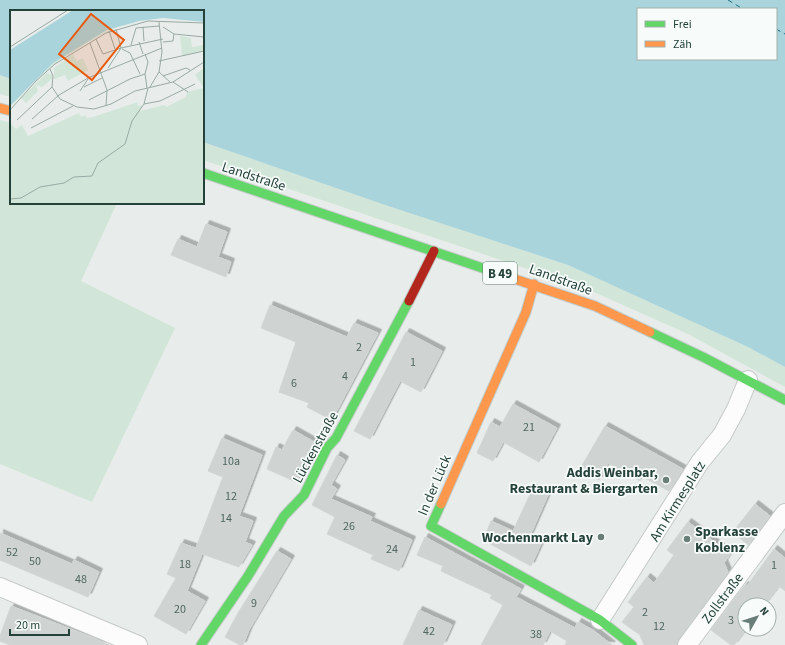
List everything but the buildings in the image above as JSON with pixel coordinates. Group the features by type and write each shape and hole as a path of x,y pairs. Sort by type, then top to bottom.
{"street":[{"path":"0,108 10,111"},
{"name":"Landstraße","path":"204,173 534,284 620,317 748,380 785,400"},
{"name":"Lückenstraße","path":"201,645 248,576 284,516 304,495 327,448 336,438 426,268 434,250"},
{"name":"In der Lück","path":"534,284 526,312 431,526 502,564 600,620 632,645"},
{"name":"Am Kirmesplatz","path":"600,620 700,462 722,435 736,409 748,380"},
{"name":"Zollstraße","path":"687,645 783,521"},
{"path":"0,587 138,645"}],"green space":[{"path":"0,75 10,79 10,97 0,94"},
{"path":"0,120 10,123 10,204 117,204 81,281 175,328 92,502 0,464"},
{"path":"204,142 388,206 568,265 748,347 785,367 785,387 688,334 587,289 204,160"}],"water":[{"path":"0,0 785,0 785,367 748,347 568,265 388,206 204,142 204,10 10,10 10,79 0,75"}],"ferry route":[{"path":"728,0 741,8"},
{"path":"777,30 785,34"}],"traffic: fast":[{"path":"204,173 503,275"},
{"path":"201,645 248,576 284,516 304,495 327,448 336,438 409,301"},
{"path":"650,332 705,358 785,400"},
{"path":"441,504 431,526 600,620 632,645"}],"traffic: slow":[{"path":"0,108 10,111"},
{"path":"503,275 595,306 650,332"},
{"path":"441,504 526,312 534,284"}],"traffic: jam":[{"path":"409,301 434,251"}],"place":[{"name":"Addis Weinbar, Restaurant & Biergarten","path":"666,480"},
{"name":"Wochenmarkt Lay","path":"601,537"},
{"name":"Sparkasse Koblenz","path":"687,539"}]}
